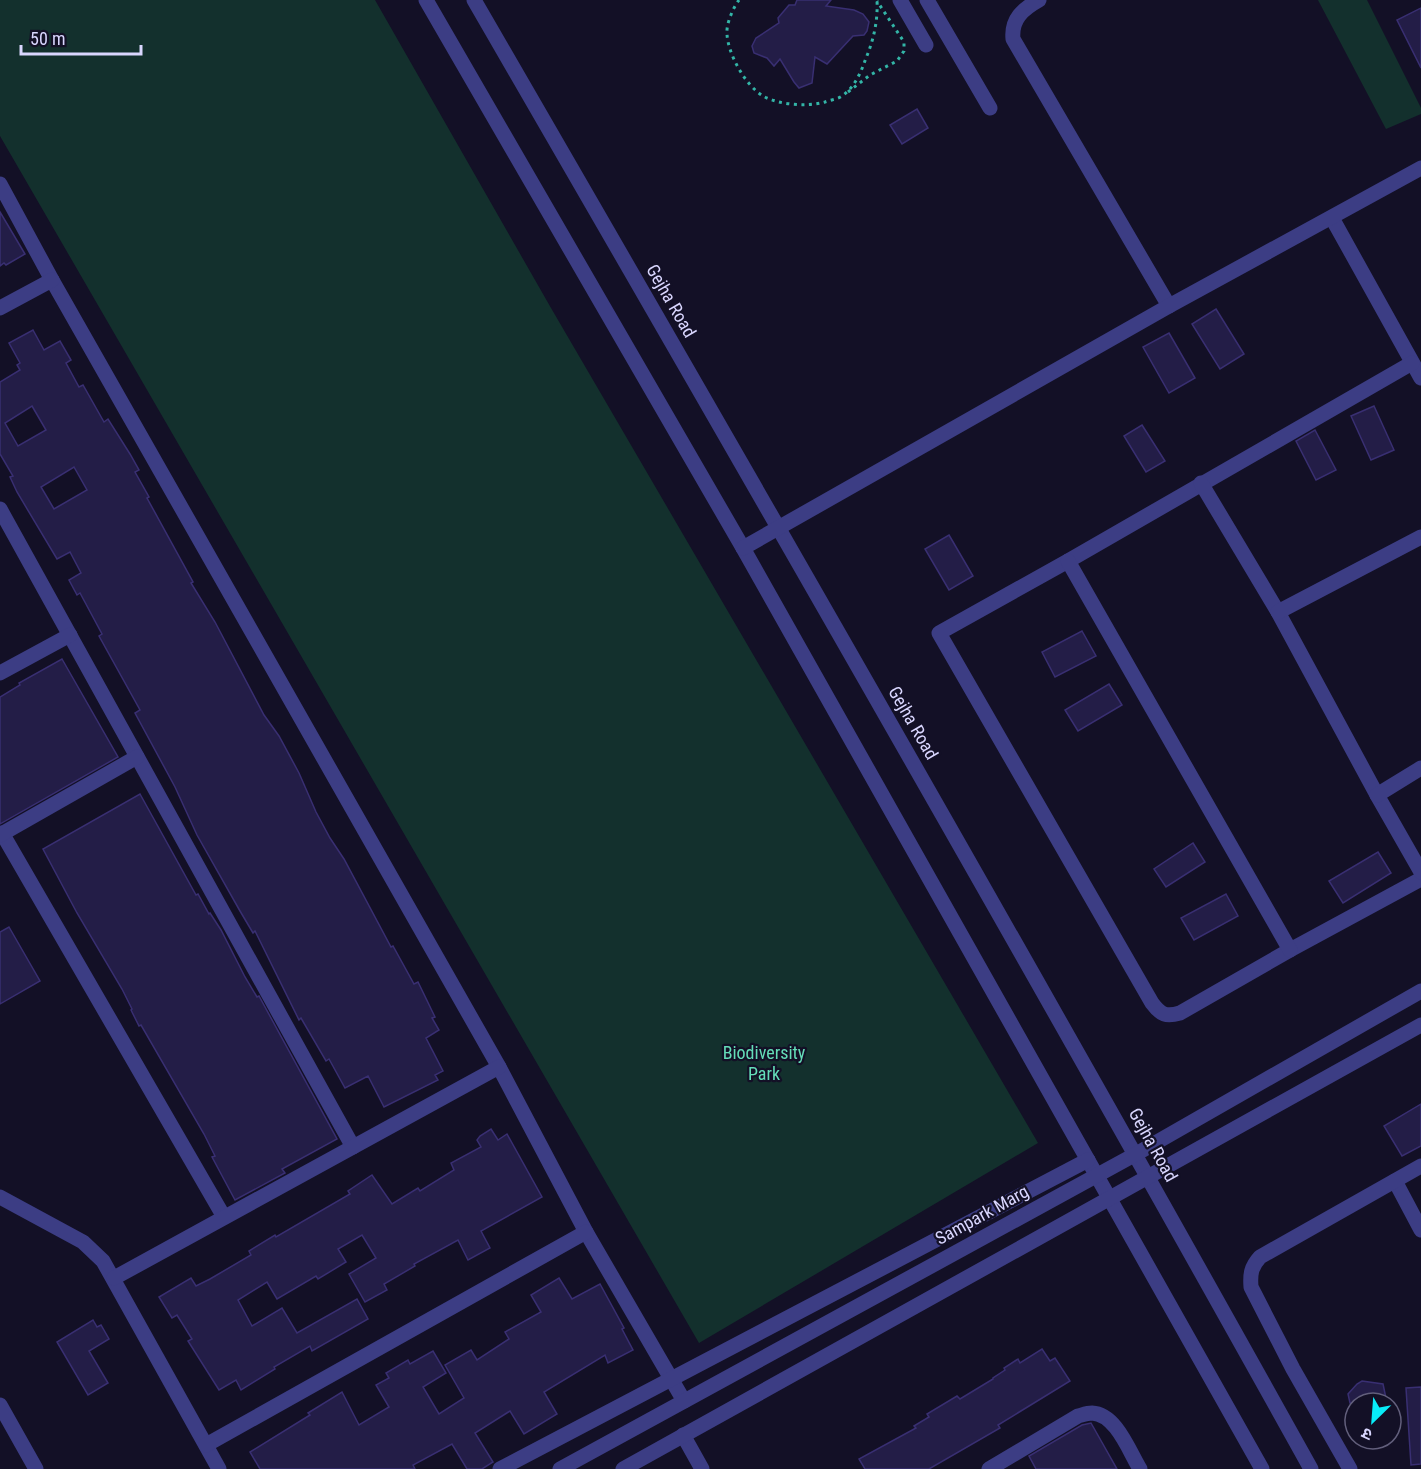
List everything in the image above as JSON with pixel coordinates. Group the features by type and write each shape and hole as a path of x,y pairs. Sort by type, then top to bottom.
{"street":[{"path":"426,0 742,548 1262,1469"},
{"name":"Gejha Road","path":"474,0 780,528 1136,1154 1311,1469"},
{"path":"900,0 926,45"},
{"path":"927,0 990,108"},
{"path":"1040,0 1018,15 1012,27 1013,39 1169,306"},
{"path":"742,548 1169,306 1421,168"},
{"path":"0,184 52,280 499,1066 586,1232 684,1401"},
{"path":"1332,218 1421,378"},
{"path":"0,308 52,280"},
{"path":"1412,363 939,633 1152,1003 1160,1013 1169,1016 1180,1013 1421,879"},
{"path":"1201,483 1278,612 1421,872"},
{"path":"0,510 353,1147"},
{"path":"1278,612 1421,537"},
{"path":"1068,561 1290,950"},
{"path":"0,673 70,635"},
{"path":"137,757 1,834 224,1217"},
{"path":"1377,795 1421,768"},
{"name":"Sampark Marg","path":"560,1469 1136,1154 1421,991"},
{"path":"623,1469 1421,1025"},
{"path":"114,1278 499,1066"},
{"path":"500,1469 1088,1160"},
{"path":"1350,1469 1293,1369 1251,1287 1250,1275 1254,1264 1260,1257 1421,1166"},
{"path":"1395,1181 1421,1230"},
{"path":"0,1197 83,1242 95,1251 114,1278 219,1469"},
{"path":"206,1445 586,1232"},
{"path":"0,1405 36,1469"},
{"path":"989,1469 1078,1416 1090,1413 1099,1414 1108,1420 1140,1469"},
{"path":"683,1435 702,1469"}],"path":[{"path":"739,0 727,32 732,56 746,80 763,96 792,105 817,104 842,97 870,75 897,61 904,51 904,42 877,0"},
{"path":"842,97 859,77 872,44 878,16 877,0"}],"green space":[{"name":"Biodiversity Park","path":"0,0 375,0 551,308 1038,1143 699,1343 0,136"},
{"path":"1318,0 1367,0 1421,108 1421,114 1386,129"}],"building":[{"path":"797,0 831,0 826,6 854,10 863,14 869,22 864,35 853,36 827,64 815,57 812,83 799,88 780,59 774,66 767,58 754,53 752,46 756,38 779,23 778,18 789,5 795,5"},
{"path":"1421,8 1421,68 1397,20"},
{"path":"917,109 928,128 902,144 890,125"},
{"path":"0,212 25,254 0,266"},
{"path":"1216,309 1244,354 1220,369 1192,324"},
{"path":"33,330 44,350 60,341 71,360 66,363 79,387 83,385 104,422 108,419 130,454 139,470 135,472 149,497 147,498 193,582 191,583 215,622 264,715 279,736 330,838 344,859 391,947 393,946 414,984 418,982 439,1030 426,1038 443,1071 435,1075 438,1080 384,1107 368,1076 345,1088 329,1059 326,1061 301,1018 299,1020 255,931 253,933 197,835 175,787 135,713 140,710 99,636 102,634 80,593 77,595 69,580 81,573 70,552 57,559 17,492 10,477 13,476 0,454 0,382 20,370 17,365 20,363 9,343","holes":["32,406 46,430 18,446 5,423","74,467 87,490 54,509 41,487"]},
{"path":"1169,333 1195,378 1169,393 1143,347"},
{"path":"1374,406 1394,450 1371,460 1351,416"},
{"path":"1142,425 1165,461 1146,472 1124,436"},
{"path":"1315,430 1336,470 1316,480 1296,441"},
{"path":"949,535 973,576 949,590 925,549"},
{"path":"1082,631 1096,656 1055,677 1042,652"},
{"path":"62,659 118,757 0,824 0,697 20,685 19,683"},
{"path":"1109,684 1122,705 1078,731 1065,710"},
{"path":"140,794 196,895 198,894 221,930 245,977 257,997 259,996 337,1139 282,1169 285,1173 235,1200 212,1157 215,1156 204,1134 141,1025 139,1026 122,989 77,913 43,849"},
{"path":"1193,843 1205,862 1166,887 1154,869"},
{"path":"1378,852 1391,873 1343,903 1329,881"},
{"path":"1226,894 1238,916 1194,940 1181,918"},
{"path":"9,927 40,981 0,1004 0,932"},
{"path":"1421,1104 1421,1146 1402,1156 1384,1126"},
{"path":"491,1129 498,1140 507,1134 542,1197 481,1231 490,1248 468,1260 458,1240 414,1264 415,1266 384,1284 387,1290 365,1302 349,1274 376,1258 362,1235 338,1249 346,1262 318,1279 316,1276 277,1299 267,1282 238,1300 252,1326 282,1308 297,1333 357,1299 368,1319 312,1351 310,1346 241,1390 236,1380 219,1390 188,1341 192,1339 177,1315 172,1318 159,1297 191,1278 196,1286 210,1279 251,1255 249,1251 275,1235 276,1237 350,1194 348,1191 372,1175 392,1204 418,1188 420,1191 454,1170 451,1163 481,1147 477,1140"},
{"path":"559,1278 572,1299 600,1284 633,1350 608,1363 605,1355 544,1392 557,1414 524,1434 510,1411 475,1433 493,1462 482,1469 467,1469 452,1444 413,1465 415,1469 260,1469 250,1452 342,1392 359,1425 389,1407 376,1385 389,1378 386,1373 408,1360 410,1364 433,1351 446,1373 423,1387 439,1414 464,1398 445,1365 471,1350 477,1360 509,1339 505,1332 541,1312 531,1295"},
{"path":"93,1320 97,1327 101,1325 109,1339 89,1351 108,1383 88,1395 57,1342"},
{"path":"1042,1349 1050,1361 1055,1358 1070,1381 998,1425 1000,1428 929,1469 865,1469 859,1459 916,1428 914,1426 929,1417 927,1414 957,1396 960,1399 993,1379 1018,1359 1020,1363"},
{"path":"1362,1381 1383,1384 1384,1391 1351,1391"},
{"path":"1421,1387 1421,1464 1411,1465 1406,1388"},
{"path":"1091,1423 1117,1469 1036,1469 1029,1456 1082,1425"}]}
